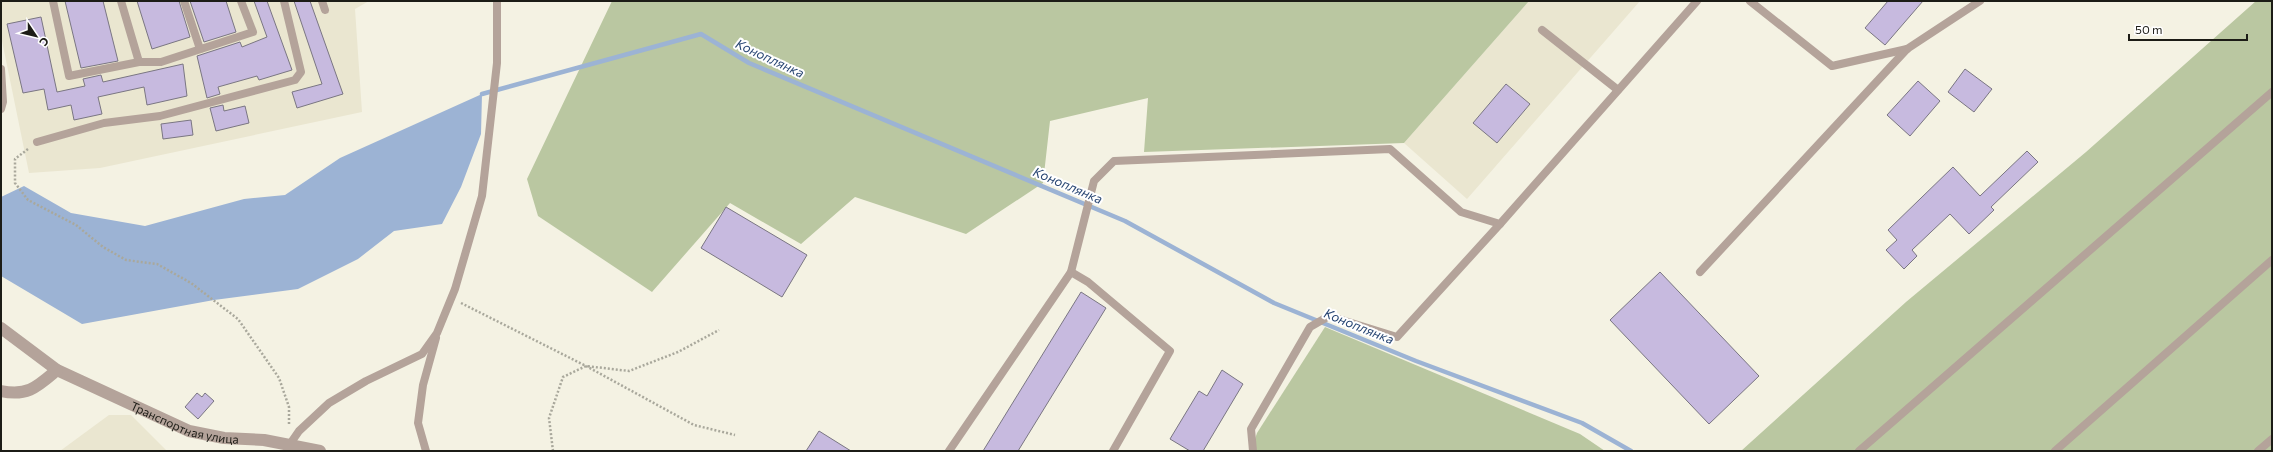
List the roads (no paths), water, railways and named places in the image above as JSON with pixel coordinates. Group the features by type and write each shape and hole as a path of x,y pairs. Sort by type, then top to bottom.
{"street":[{"name":"Транспортная улица","path":"1,328 57,370 189,431 224,438 264,440 320,451"},
{"path":"1,390 14,394 34,390 57,370"}],"lane":[{"path":"53,1 69,76 139,62 161,62 253,32 241,1"},
{"path":"121,1 139,62"},
{"path":"184,1 200,49"},
{"path":"38,142 104,123 160,116 295,80 301,72 284,1"},
{"path":"322,1 325,10"},
{"path":"426,451 418,423 423,385 437,333 451,299 482,196 497,63 497,1"},
{"path":"1253,451 1251,429 1310,327 1329,316 1397,337 1500,224 1697,1"},
{"path":"1750,1 1832,66 1907,49"},
{"path":"1700,272 1907,49 1980,1"},
{"path":"1542,30 1618,90"},
{"path":"1,69 3,102 1,109"},
{"path":"1859,451 2272,92"},
{"path":"949,451 1071,272 1094,181 1114,162 1390,149 1461,212 1500,224"},
{"path":"2055,451 2272,260"},
{"path":"1071,272 1088,282 1170,351 1113,451"},
{"path":"290,444 300,431 329,403 366,381 422,354 437,333"},
{"path":"2258,451 2272,439"}],"water":[{"path":"482,94 481,134 461,187 442,224 394,231 358,259 298,289 214,300 82,324 1,276 1,197 24,186 71,213 145,226 244,199 285,195 340,158"}],"waterway":[{"name":"Коноплянка","path":"482,94 701,34 749,63 1125,221 1274,303 1416,361 1582,423 1631,451"}]}
